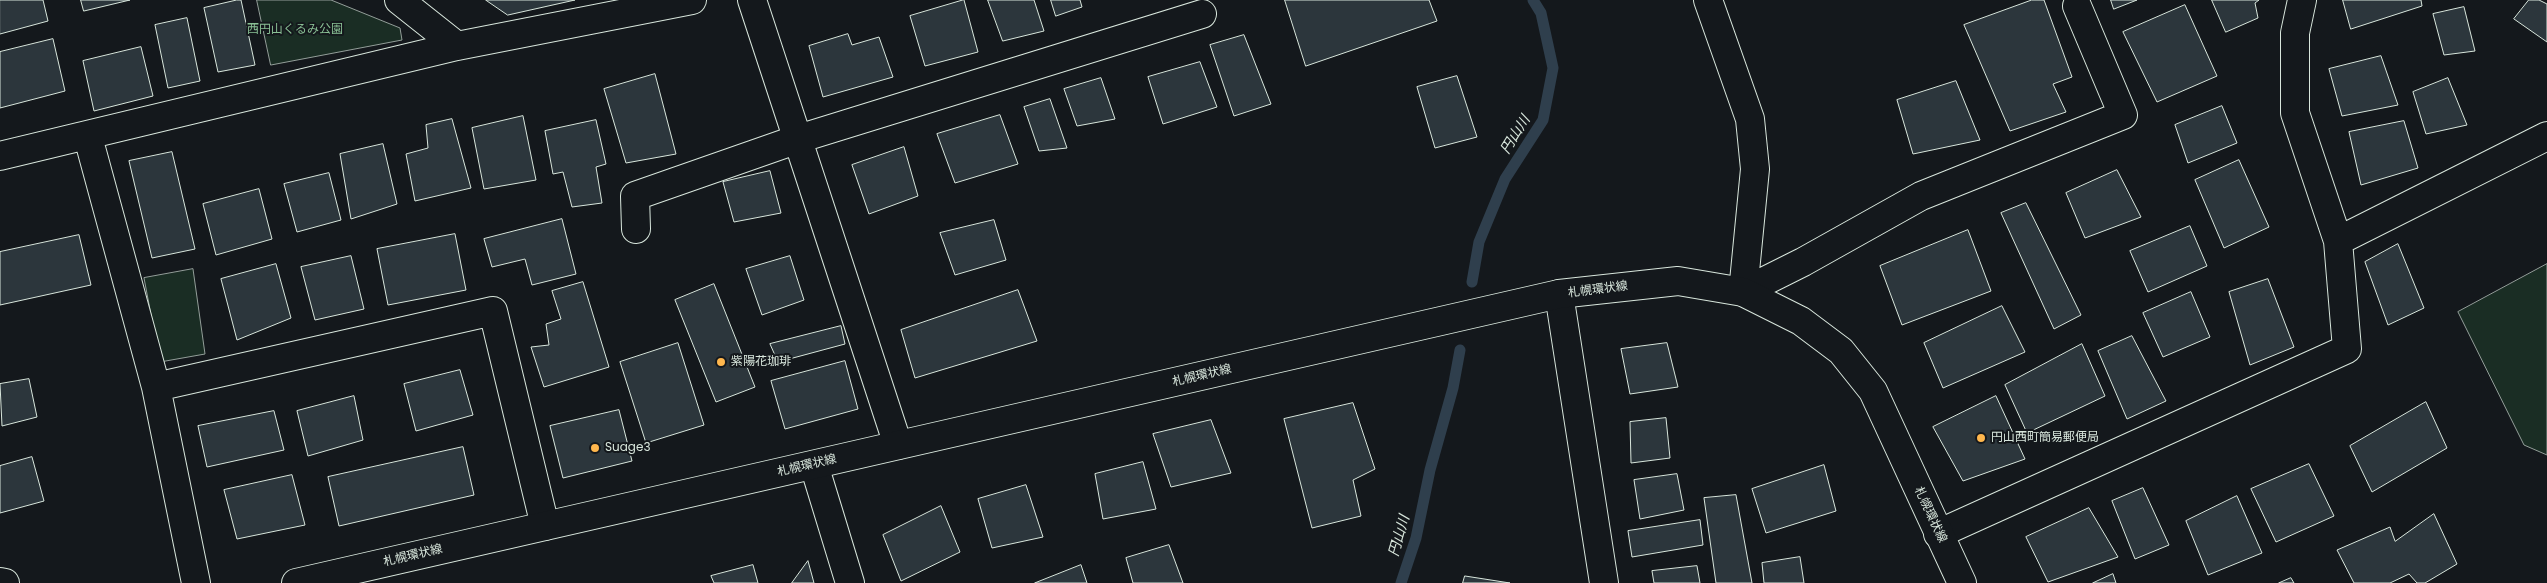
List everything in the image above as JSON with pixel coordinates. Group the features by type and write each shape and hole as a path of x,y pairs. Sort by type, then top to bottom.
{"street":[{"path":"400,0 458,46"},
{"path":"0,156 88,137 458,46 692,0"},
{"path":"752,0 898,445"},
{"path":"1708,0 1750,119 1755,169 1743,292"},
{"path":"1938,534 2347,349 2338,241 2295,114 2295,33 2302,0"},
{"path":"1743,292 1803,262 1920,196 2123,115 2077,6"},
{"path":"636,229 635,196 798,138 1202,14"},
{"path":"2338,241 2547,136"},
{"path":"88,137 156,387 196,583"},
{"name":"札幌環状線","path":"296,583 1559,294 1678,281 1743,292 1801,321 1841,351 1873,390 1962,583"},
{"path":"1559,294 1604,583"},
{"path":"156,387 493,311 545,526"},
{"path":"814,465 850,583"},
{"path":"0,582 4,583"}],"green space":[{"name":"西円山くるみ公園","path":"257,0 331,0 400,28 402,40 271,65"},
{"path":"2547,264 2547,455 2524,445 2458,312"},
{"path":"193,269 205,354 160,362 144,278"}],"building":[{"path":"0,0 43,0 48,21 0,34"},
{"path":"81,0 130,0 84,11"},
{"path":"241,0 255,65 218,72 204,8"},
{"path":"486,0 575,0 508,15"},
{"path":"964,0 978,52 925,66 910,16"},
{"path":"988,0 1034,0 1044,31 1003,41"},
{"path":"1051,0 1080,0 1082,7 1056,16"},
{"path":"1285,0 1429,0 1437,21 1306,66"},
{"path":"2032,0 2044,0 2072,77 2053,84 2066,112 2010,131 1964,25"},
{"path":"2111,0 2137,0 2114,9"},
{"path":"2212,0 2259,0 2255,3 2258,18 2226,32"},
{"path":"2343,0 2421,0 2422,6 2351,29"},
{"path":"2529,0 2539,0 2547,4 2547,42 2514,19"},
{"path":"2185,5 2217,76 2157,102 2123,32"},
{"path":"2464,7 2475,51 2444,55 2433,14"},
{"path":"187,18 200,81 168,88 155,25"},
{"path":"848,34 852,45 879,37 893,77 823,97 809,46"},
{"path":"1244,35 1271,104 1234,116 1210,45"},
{"path":"53,39 65,91 0,108 0,52"},
{"path":"141,47 153,96 94,111 83,61"},
{"path":"2381,56 2398,105 2342,116 2329,69"},
{"path":"1200,62 1217,107 1163,124 1148,77"},
{"path":"655,74 676,154 626,163 604,89"},
{"path":"1457,76 1477,137 1435,148 1417,87"},
{"path":"1101,78 1115,119 1077,126 1064,89"},
{"path":"2448,78 2467,125 2426,134 2413,92"},
{"path":"1956,81 1980,140 1913,154 1897,100"},
{"path":"1050,99 1067,148 1039,151 1024,107"},
{"path":"2222,106 2237,143 2188,163 2175,125"},
{"path":"1000,115 1018,164 955,183 937,134"},
{"path":"523,116 536,180 484,189 472,128"},
{"path":"452,119 471,188 415,201 406,154 428,148 426,125"},
{"path":"596,120 606,164 596,167 602,203 572,207 563,172 553,174 545,131"},
{"path":"2404,121 2418,168 2361,185 2349,132"},
{"path":"383,144 397,204 351,219 340,154"},
{"path":"904,147 918,196 869,214 852,165"},
{"path":"172,152 195,249 152,258 129,161"},
{"path":"2239,160 2269,227 2224,248 2195,180"},
{"path":"2117,170 2141,217 2085,238 2066,193"},
{"path":"770,171 781,213 734,222 723,182"},
{"path":"329,173 341,220 297,232 284,184"},
{"path":"259,189 272,239 216,255 203,204"},
{"path":"2026,203 2081,315 2054,329 2001,213"},
{"path":"562,219 576,274 532,285 525,259 492,267 484,239"},
{"path":"994,220 1006,260 955,275 940,233"},
{"path":"2190,226 2207,266 2148,292 2130,251"},
{"path":"1968,230 1991,291 1902,325 1880,266"},
{"path":"455,234 466,290 388,305 377,249"},
{"path":"79,235 91,285 0,305 0,252"},
{"path":"2398,244 2424,308 2388,325 2365,262"},
{"path":"351,256 364,309 315,320 301,267"},
{"path":"790,256 804,300 762,315 746,269"},
{"path":"276,264 291,318 237,340 221,279"},
{"path":"2268,279 2294,347 2250,365 2229,292"},
{"path":"583,282 609,367 544,387 531,347 549,345 546,324 561,319 552,291"},
{"path":"714,284 755,387 716,402 675,300"},
{"path":"1018,290 1037,341 915,378 901,330"},
{"path":"2191,292 2210,337 2163,357 2143,313"},
{"path":"2002,306 2025,352 1943,388 1924,343"},
{"path":"841,326 845,344 778,362 770,344"},
{"path":"2132,336 2166,401 2127,419 2098,351"},
{"path":"678,343 704,425 646,443 620,362"},
{"path":"1667,343 1678,387 1630,394 1621,349"},
{"path":"2082,344 2105,396 2027,433 2005,385"},
{"path":"845,361 858,409 785,429 771,381"},
{"path":"460,370 473,415 416,431 404,384"},
{"path":"29,379 37,417 2,426 0,384"},
{"path":"354,396 363,440 308,456 297,411"},
{"path":"1996,396 2025,459 1963,481 1933,427"},
{"path":"2426,402 2447,448 2372,492 2350,446"},
{"path":"1353,403 1375,469 1353,480 1361,516 1312,528 1284,419"},
{"path":"619,410 632,461 563,478 550,426"},
{"path":"274,411 284,450 207,467 198,426"},
{"path":"1666,418 1670,458 1631,463 1630,422"},
{"path":"1211,420 1231,473 1171,487 1153,434"},
{"path":"463,447 474,495 339,526 328,477"},
{"path":"32,457 44,501 0,513 0,466"},
{"path":"1143,462 1156,509 1103,519 1095,474"},
{"path":"2309,464 2334,516 2276,542 2251,489"},
{"path":"1824,465 1836,511 1766,533 1752,489"},
{"path":"1677,474 1684,510 1640,519 1634,480"},
{"path":"292,475 305,525 237,539 224,490"},
{"path":"1026,485 1043,537 992,548 978,499"},
{"path":"2143,488 2169,545 2135,559 2112,501"},
{"path":"1736,495 1752,583 1716,583 1704,498"},
{"path":"2237,496 2262,553 2208,575 2186,521"},
{"path":"941,506 960,552 901,581 883,535"},
{"path":"2089,508 2118,557 2048,582 2026,537"},
{"path":"2434,514 2457,564 2425,583 2417,583 2409,574 2390,583 2354,583 2337,550 2390,527 2395,541"},
{"path":"1700,520 1703,545 1632,557 1628,531"},
{"path":"1169,545 1183,583 1133,583 1126,558"},
{"path":"1800,557 1804,583 1764,583 1762,563"},
{"path":"808,561 814,583 792,583"},
{"path":"753,565 758,583 714,583 711,576"},
{"path":"1081,565 1087,583 1035,583"},
{"path":"1697,566 1700,583 1654,583 1652,571"},
{"path":"2113,574 2116,583 2093,583"},
{"path":"1465,576 1510,583 1463,583"},
{"path":"2291,578 2294,583 2279,583"}],"waterway":[{"name":"円山川","path":"1472,282 1479,242 1505,179 1543,120 1553,68 1541,13 1533,0"},
{"name":"円山川","path":"1401,583 1416,538 1430,470 1453,388 1460,350"}],"place":[{"name":"紫陽花珈琲","path":"721,362"},
{"name":"円山西町簡易郵便局","path":"1981,438"},
{"name":"Suage3","path":"595,448"}]}
